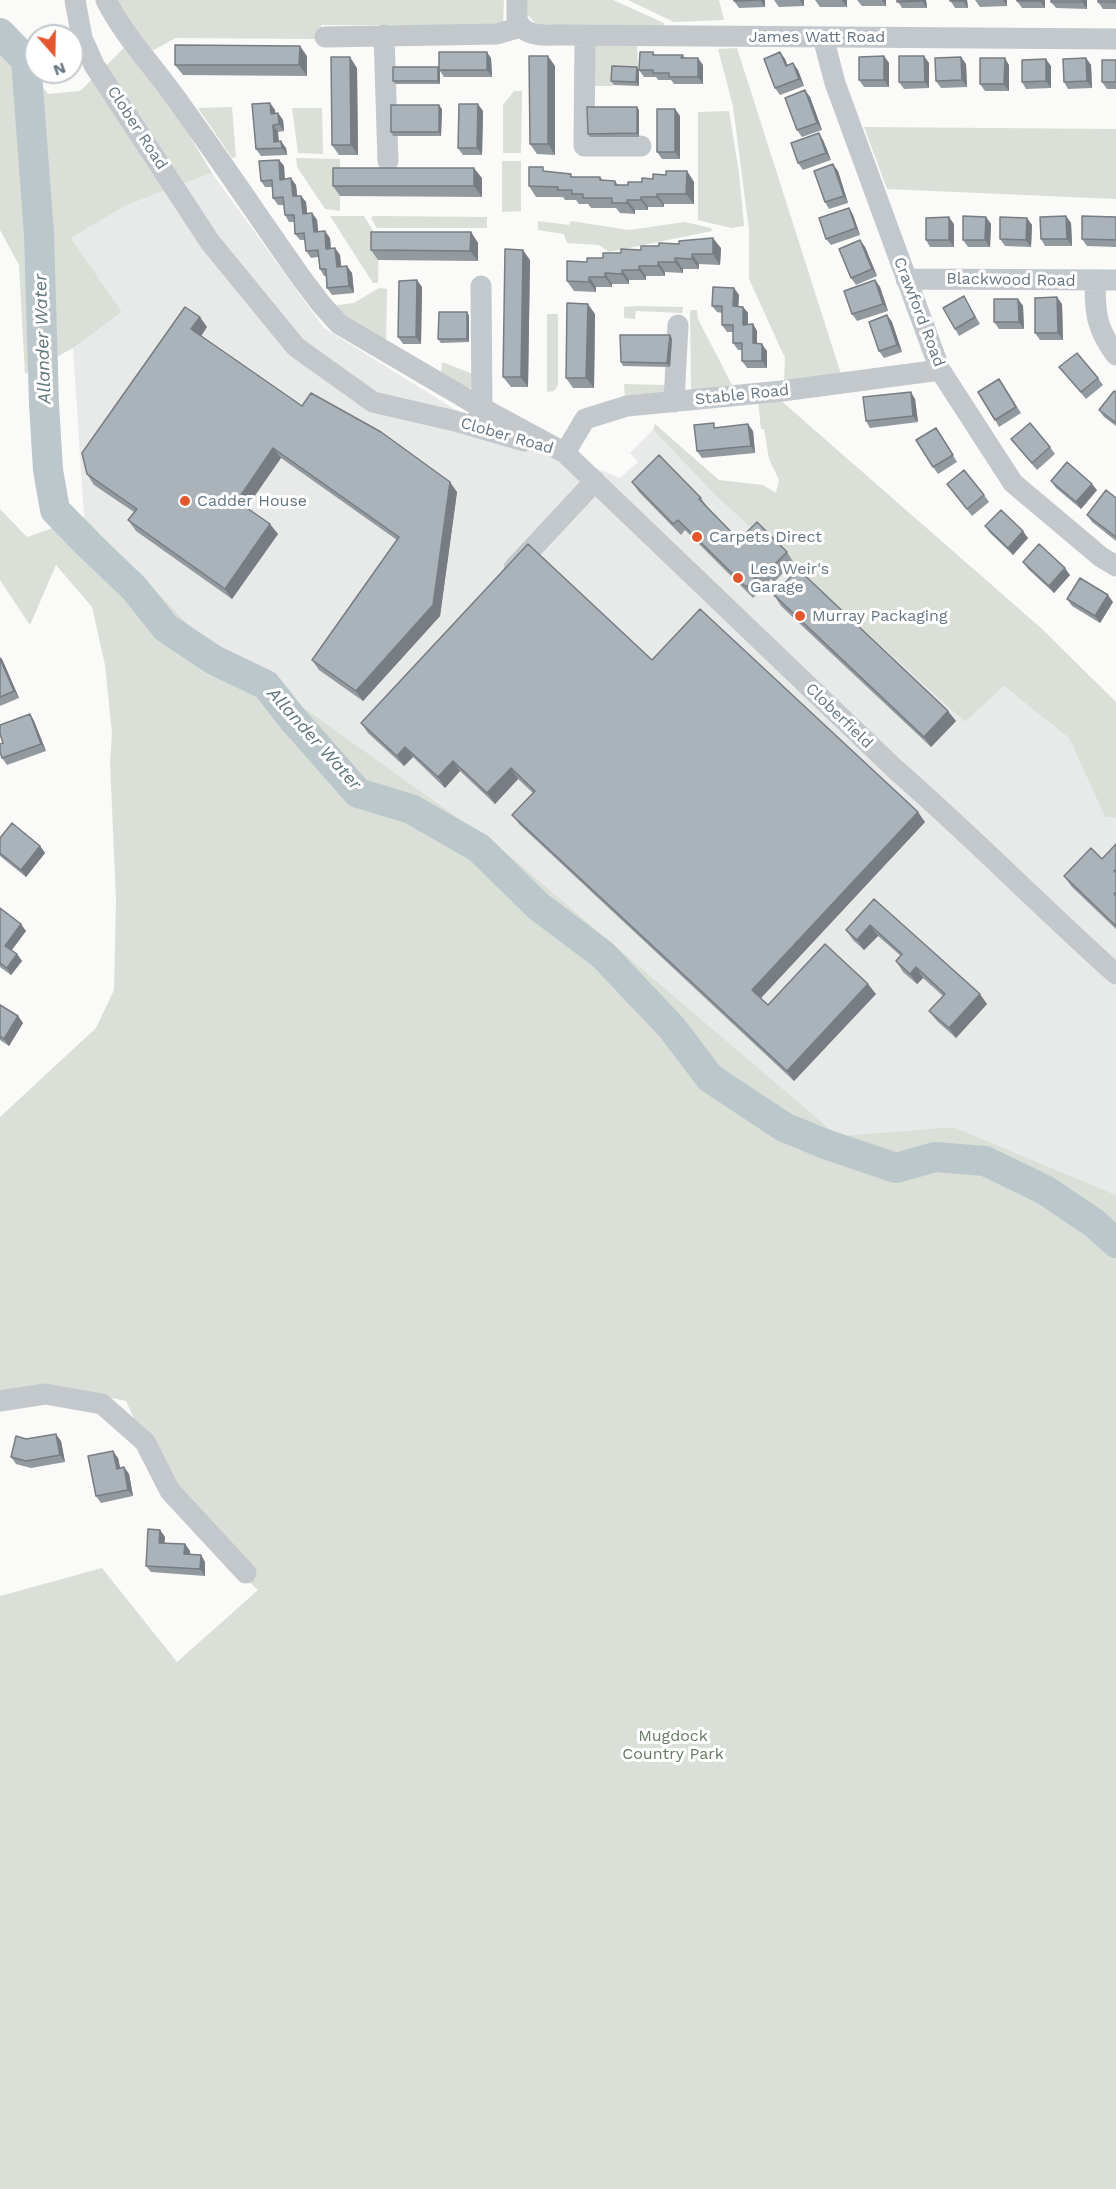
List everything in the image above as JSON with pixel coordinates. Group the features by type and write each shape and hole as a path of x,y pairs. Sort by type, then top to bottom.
{"street":[{"name":"Clober Road","path":"75,0 82,39 94,65 210,242 296,347 372,402 478,417"},
{"name":"Clober Road","path":"106,0 117,23 167,86 300,276 339,324 478,417 565,453"},
{"path":"325,37 496,34 520,27 517,20 517,0"},
{"name":"James Watt Road","path":"520,27 526,32 542,35 585,36 1116,39"},
{"path":"384,35 388,162"},
{"path":"585,36 584,146 641,146"},
{"name":"Crawford Road","path":"823,37 835,83 940,370 1013,483 1101,557 1116,566"},
{"name":"Blackwood Road","path":"906,279 1116,280"},
{"path":"1095,280 1095,313 1103,337 1116,355"},
{"path":"478,417 481,286"},
{"path":"674,402 678,325"},
{"name":"Stable Road","path":"565,453 585,419 627,406 782,392 940,370"},
{"name":"Cloberfield","path":"565,453 895,770 946,814 1060,924 1116,974"},
{"path":"500,584 596,481"},
{"path":"0,1401 45,1394 102,1404 145,1442 170,1491 246,1573"}],"shaded area":[{"path":"212,173 324,328 456,410 620,478 638,462 630,453 653,430 717,497 965,722 1004,686 1069,738 1105,817 1116,818 1116,1195 954,1127 838,1136 503,850 191,627 84,517 73,348 122,312 71,238 127,205"}],"green space":[{"path":"112,0 504,0 503,26 321,25 321,39 176,38 152,51"},
{"path":"527,0 613,0 664,23 663,28 538,26 526,13"},
{"path":"628,0 719,0 724,20 674,22"},
{"path":"595,45 637,46 638,67 613,67 613,86 591,86"},
{"path":"124,48 163,92 212,173 127,205 71,238 122,312 73,348 25,374 19,265 0,230 0,49 24,63 24,84 40,84 48,94 80,91"},
{"path":"737,48 841,374 784,381 785,358 749,279 749,230 733,106 718,49"},
{"path":"514,91 522,91 521,153 503,153 503,105"},
{"path":"232,107 236,157 232,158 198,108"},
{"path":"292,108 322,108 323,154 298,153"},
{"path":"729,111 739,173 744,226 731,228 698,220 698,112"},
{"path":"864,127 1116,129 1116,199 887,189"},
{"path":"296,158 340,159 340,211 325,209 297,167"},
{"path":"502,161 521,161 521,211 502,212"},
{"path":"330,216 364,216 374,232 379,233 378,283 373,283"},
{"path":"373,216 487,217 487,228 377,228 371,218"},
{"path":"538,221 569,225 571,221 629,230 685,222 711,228 712,231 609,252 599,245 567,243 564,234 538,230"},
{"path":"379,288 387,289 386,346 330,306 354,303"},
{"path":"624,307 683,307 682,313 636,311 635,319 624,318"},
{"path":"690,310 697,310 698,319 732,385 691,390"},
{"path":"547,314 558,314 558,385 554,391 547,392"},
{"path":"442,362 478,376 477,384 469,389 441,373"},
{"path":"624,384 665,385 666,393 625,399"},
{"path":"779,399 1041,628 1116,702 1116,818 1105,817 1069,738 1004,686 965,722 717,497 653,430 655,424 719,480 763,485 776,493 779,480 769,459 764,429 761,429 758,401"},
{"name":"Mugdock Country Park","path":"0,509 27,537 84,517 191,627 503,850 838,1136 954,1127 1116,1195 1116,2189 0,2189 0,1596 102,1568 177,1662 258,1590 177,1514 126,1401 45,1384 0,1393 0,1117 96,1028 114,990 116,900 110,762 112,733 105,665 92,607 56,565 30,625 0,580"}],"building":[{"path":"897,0 922,0 922,1 897,2"},
{"path":"1040,0 1040,1 1017,1"},
{"path":"1051,0 1082,0 1082,2 1051,2"},
{"path":"1098,0 1116,0 1116,2 1098,2"},
{"path":"175,45 300,46 299,65 175,65"},
{"path":"439,52 487,52 487,70 439,70"},
{"path":"640,52 698,58 698,77 669,77 669,73 639,70"},
{"path":"780,52 786,66 793,63 799,79 775,88 764,59"},
{"path":"529,56 548,56 548,144 530,144"},
{"path":"884,56 884,80 859,80 859,57"},
{"path":"899,56 924,56 925,82 899,82"},
{"path":"331,57 350,57 351,145 332,145"},
{"path":"961,57 962,80 936,81 935,58"},
{"path":"980,58 1005,58 1004,84 980,84"},
{"path":"1086,58 1087,81 1064,82 1063,59"},
{"path":"1046,59 1046,81 1022,82 1022,60"},
{"path":"1102,60 1116,60 1116,82 1102,82"},
{"path":"612,66 637,67 636,82 611,81"},
{"path":"393,67 438,67 438,81 393,81"},
{"path":"805,90 817,123 797,130 785,98"},
{"path":"270,103 271,114 278,113 279,124 273,125 274,142 281,141 282,148 256,149 252,104"},
{"path":"459,104 478,104 477,148 458,148"},
{"path":"391,105 439,105 439,132 391,132"},
{"path":"587,107 637,107 637,133 588,134"},
{"path":"657,109 675,109 675,152 657,152"},
{"path":"819,133 826,153 798,163 791,143"},
{"path":"279,160 280,180 291,178 293,196 301,196 303,214 312,213 314,232 325,231 326,249 335,248 337,267 347,266 349,286 327,288 326,269 320,269 318,250 306,251 304,233 295,234 294,215 285,215 283,197 273,198 272,180 261,181 259,161"},
{"path":"833,164 844,196 825,202 814,171"},
{"path":"529,167 543,167 543,171 571,174 571,177 600,177 600,180 615,181 615,185 642,182 642,178 653,179 653,174 666,175 666,171 687,171 686,194 657,194 657,197 627,200 627,203 612,203 612,198 583,198 583,194 572,194 572,190 529,186"},
{"path":"333,168 474,168 474,186 333,186"},
{"path":"849,208 856,228 826,239 819,218"},
{"path":"963,216 986,217 985,240 963,240"},
{"path":"1066,216 1067,239 1041,239 1040,217"},
{"path":"1082,216 1116,217 1116,240 1082,239"},
{"path":"949,217 949,240 926,240 926,218"},
{"path":"1000,217 1027,218 1026,240 1000,239"},
{"path":"371,232 471,232 470,251 371,250"},
{"path":"713,238 713,254 692,254 692,259 675,258 675,262 658,262 658,266 639,266 639,270 622,270 622,274 605,273 605,277 589,277 589,282 567,281 567,261 587,262 587,258 603,258 603,253 621,253 621,249 641,250 641,246 659,246 659,243 679,244 679,241"},
{"path":"860,240 872,269 851,278 839,249"},
{"path":"505,249 523,250 521,377 503,377"},
{"path":"417,280 416,337 398,337 399,281"},
{"path":"875,280 883,304 852,314 844,291"},
{"path":"713,287 734,288 733,306 743,307 743,325 753,324 753,343 762,344 762,361 742,361 742,343 733,343 733,325 722,325 722,306 712,306"},
{"path":"964,296 975,317 955,329 943,308"},
{"path":"1057,297 1058,333 1035,333 1035,298"},
{"path":"994,299 1018,299 1019,322 994,322"},
{"path":"567,303 588,304 586,378 566,378"},
{"name":"Cadder House","path":"185,307 200,317 191,329 302,406 311,393 381,432 450,482 433,605 356,691 312,660 399,537 273,448 237,501 270,524 225,589 128,520 137,509 87,474 82,453"},
{"path":"439,312 467,312 467,339 438,339"},
{"path":"887,315 897,345 879,351 869,322"},
{"path":"620,335 670,335 667,363 621,362"},
{"path":"1077,353 1098,378 1081,392 1059,367"},
{"path":"999,379 1016,407 995,420 978,392"},
{"path":"1114,391 1116,392 1116,423 1099,410"},
{"path":"911,392 913,416 866,421 863,397"},
{"path":"714,423 714,428 748,424 751,446 697,451 694,425"},
{"path":"1030,423 1050,447 1032,463 1011,439"},
{"path":"936,428 953,455 933,467 916,440"},
{"path":"659,455 739,540 757,522 787,552 767,572 764,569 746,587 678,520 673,524 632,482"},
{"path":"1067,462 1092,484 1076,502 1051,481"},
{"path":"964,470 984,495 967,509 947,484"},
{"path":"1106,490 1116,498 1116,537 1087,515"},
{"path":"1001,510 1023,531 1008,548 985,526"},
{"path":"528,544 652,660 700,609 918,812 752,990 768,1005 825,944 868,984 787,1071 512,815 535,791 511,768 487,793 453,761 438,777 405,747 397,756 361,723"},
{"path":"1039,544 1065,568 1049,586 1023,562"},
{"path":"798,569 948,711 924,737 774,595"},
{"path":"1080,578 1108,595 1095,616 1067,599"},
{"path":"0,659 14,691 0,697"},
{"path":"30,714 41,744 2,758 0,744 3,743 0,725"},
{"path":"12,823 40,846 21,870 0,853 0,838"},
{"path":"1116,844 1116,870 1114,871 1116,873 1116,892 1114,894 1116,896 1116,926 1064,876 1091,848 1102,859"},
{"path":"874,899 980,994 949,1028 929,1011 945,994 916,967 910,974 896,961 902,954 870,925 857,940 846,930"},
{"path":"0,908 21,924 5,946 17,954 7,968 0,963"},
{"path":"0,1005 18,1016 4,1039 0,1036"},
{"path":"56,1434 60,1455 26,1461 11,1457 16,1436 26,1439"},
{"path":"113,1451 117,1469 124,1467 128,1490 96,1496 88,1456"},
{"path":"148,1529 160,1530 159,1543 185,1544 184,1554 201,1555 200,1569 146,1566"}],"waterway":[{"name":"Allander Water","path":"0,33 26,60 39,234 48,470 55,510 134,588 166,628 214,660 266,685 358,793 411,809 479,848 538,906 603,955 672,1028 710,1078 784,1127 825,1144 896,1168 935,1157 985,1161 1045,1190 1094,1223 1116,1243"}],"place":[{"name":"Cadder House","path":"185,501"},
{"name":"Carpets Direct","path":"697,537"},
{"name":"Les Weir's Garage","path":"738,578"},
{"name":"Murray Packaging","path":"800,616"}]}
